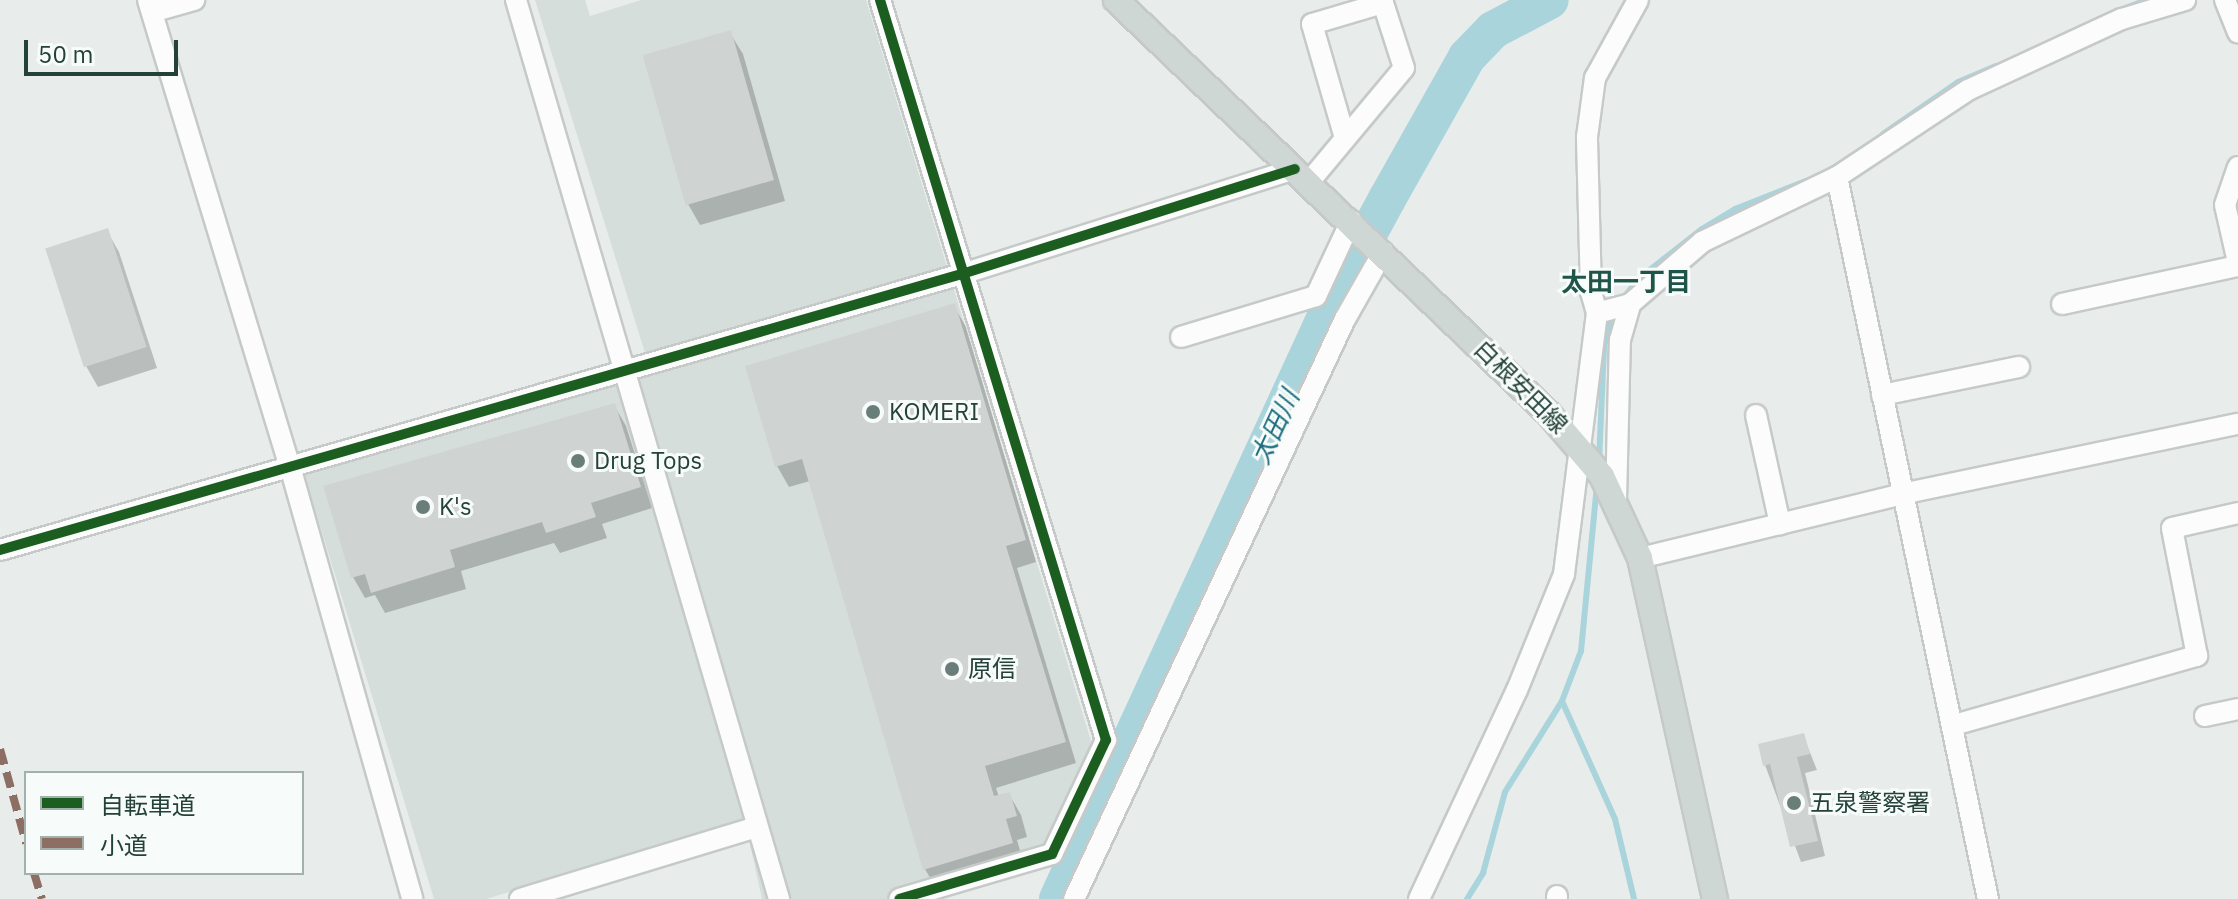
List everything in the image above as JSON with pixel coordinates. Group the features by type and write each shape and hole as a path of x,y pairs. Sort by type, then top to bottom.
{"main road":[{"name":"白根安田線","path":"1116,0 1383,252 1582,451 1616,500 1640,558 1715,899"}],"street":[{"path":"194,0 150,6 289,463 412,899"},
{"path":"516,0 628,371 779,899"},
{"path":"880,0 1106,740 1052,854 899,899"},
{"path":"1597,313 1630,304 1702,242 1837,177 1968,90 2122,19 2185,0"},
{"path":"2225,0 2238,32"},
{"path":"0,550 289,463 628,371 1302,175 1345,138 1404,68 1383,3 1312,24 1345,138"},
{"path":"1419,899 1546,626 1564,574 1582,451 1597,313 1591,292 1587,137 1595,78 1629,5"},
{"path":"2062,304 2238,264 2225,205 2238,167"},
{"path":"1837,177 1988,899"},
{"path":"1181,337 1316,296 1351,221"},
{"path":"1074,899 1338,333 1383,252"},
{"path":"1616,500 1620,340 1630,304"},
{"path":"1882,395 2019,367"},
{"path":"1756,415 1780,524"},
{"path":"1640,558 1902,494 2238,424"},
{"path":"1954,725 2197,656 2172,528 2238,513"},
{"path":"2205,716 2238,709"},
{"path":"520,899 757,827"}],"shaded area":[{"path":"535,0 585,0 590,16 641,0 866,0 1094,751 1051,848 900,899 762,899 745,822 486,899 434,899 299,457 646,356"}],"building":[{"path":"731,30 774,180 686,205 643,55"},
{"path":"108,228 147,347 84,367 45,248"},
{"path":"955,303 1026,540 1006,546 1066,742 985,766 994,796 1010,792 1017,816 1006,819 1013,843 923,870 802,459 775,467 745,366"},
{"name":"K's","path":"615,403 641,487 591,503 596,517 546,533 542,522 450,550 455,567 371,593 365,574 351,578 323,486"},
{"name":"五泉警察署","path":"1804,733 1810,754 1797,757 1818,841 1790,847 1770,764 1763,766 1758,744"}],"waterway":[{"name":"太田川","path":"1058,899 1341,284 1387,199 1467,57 1493,30 1550,0"},
{"path":"2123,9 2146,0"},
{"path":"1883,134 1958,82 1996,66"},
{"path":"1623,299 1638,279 1702,229 1735,209 1806,181"},
{"path":"1599,462 1604,346 1612,315"},
{"path":"1467,899 1483,873 1505,792 1562,701 1581,651 1597,485"},
{"path":"1562,701 1615,819 1634,899"}],"marked path":[{"path":"0,749 24,836"},
{"path":"35,875 42,899"}],"cycle path":[{"path":"880,0 1106,740 1052,854 899,899"},
{"path":"0,550 962,274 1295,169"}],"place":[{"name":"KOMERI","path":"873,412"},
{"name":"Drug Tops","path":"578,461"},
{"name":"K's","path":"423,507"},
{"name":"原信","path":"952,669"},
{"name":"五泉警察署","path":"1794,803"}],"district":[{"name":"太田一丁目","path":"1626,282"}]}
